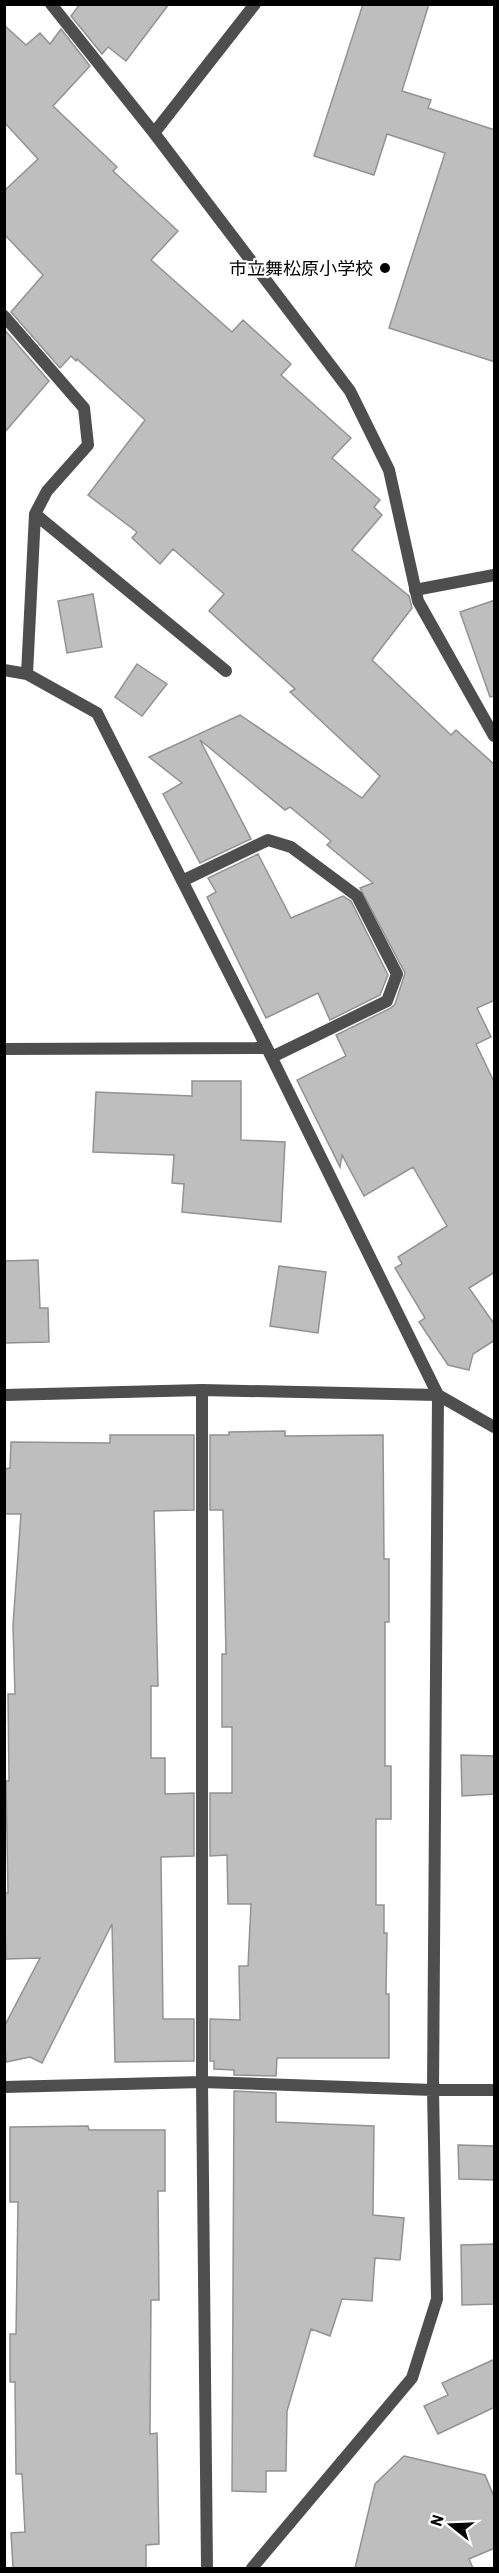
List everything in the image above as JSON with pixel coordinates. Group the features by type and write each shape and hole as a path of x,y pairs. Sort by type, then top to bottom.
{"street":[{"path":"51,4 154,133 350,391 389,470 418,601 495,736"},
{"path":"154,133 255,4"},
{"path":"4,316 84,408 88,445 47,491 34,514 27,674"},
{"path":"34,514 226,671"},
{"path":"415,590 495,575"},
{"path":"4,670 27,674 97,713 438,1395 433,2090 437,2299 412,2378 252,2568"},
{"path":"4,1049 269,1053 387,1001 397,974 357,896 291,847 268,840 182,881"},
{"path":"202,1390 202,2082 207,2568"},
{"path":"4,1395 202,1390 438,1395 495,1427"},
{"path":"4,2087 202,2082 495,2090"}],"building":[{"path":"80,4 169,4 126,61 108,47 102,54 71,16"},
{"path":"363,4 429,4 402,91 431,100 428,108 495,130 495,362 389,328 445,153 387,134 374,175 314,156"},
{"path":"4,25 26,45 40,33 50,44 61,29 90,66 53,106 117,167 113,171 178,231 151,260 232,332 243,320 291,364 281,375 351,438 332,458 380,500 374,507 382,515 352,550 409,596 412,608 372,660 451,735 456,730 495,765 495,1000 477,1008 491,1037 476,1044 495,1084 495,1272 469,1288 495,1325 495,1340 473,1354 469,1370 448,1365 419,1322 425,1318 395,1268 402,1264 398,1257 447,1226 413,1167 364,1196 342,1155 340,1167 297,1080 346,1056 336,1035 395,1004 405,973 360,888 373,883 327,845 331,841 290,807 285,810 200,740 251,839 200,863 163,794 182,783 149,757 240,715 362,798 380,776 290,692 295,689 209,611 224,594 173,549 160,564 132,538 137,532 88,495 145,420 77,359 76,361 71,356 60,368 11,312 43,275 4,234 4,191 38,159 4,122"},
{"path":"4,329 49,381 4,433"},
{"path":"93,594 102,647 67,653 58,601"},
{"path":"495,600 495,696 490,697 460,612"},
{"path":"137,664 167,684 142,716 115,697"},
{"path":"258,854 291,918 343,896 351,901 388,975 380,995 330,1020 318,993 266,1018 207,897 216,892 208,878"},
{"path":"192,1081 241,1081 241,1140 285,1142 281,1222 182,1212 184,1184 172,1183 174,1155 93,1152 96,1092 192,1096"},
{"path":"38,1260 40,1308 48,1308 49,1342 4,1343 4,1261"},
{"path":"279,1266 326,1272 318,1333 270,1326"},
{"path":"285,1431 285,1436 383,1435 384,1559 389,1559 389,1622 385,1622 385,1766 391,1766 391,1819 376,1819 376,1905 384,1905 384,1933 387,1933 386,1994 389,1994 389,2058 277,2058 276,2076 234,2075 234,2070 214,2069 214,2061 210,2061 210,2019 240,2020 239,1966 248,1966 251,1904 228,1904 227,1855 210,1856 210,1793 232,1793 232,1727 222,1727 222,1654 226,1654 223,1510 210,1510 210,1435 229,1435 229,1432"},
{"path":"110,1435 194,1435 194,1510 154,1511 158,1686 151,1686 151,1758 165,1758 165,1794 194,1793 194,1856 161,1857 163,2019 194,2019 194,2061 115,2062 112,1924 42,2063 30,2057 6,2062 4,2027 40,1958 6,1959 4,1893 8,1893 6,1781 9,1781 8,1694 15,1694 13,1625 21,1514 4,1514 4,1469 10,1468 11,1442 110,1443"},
{"path":"461,1755 495,1756 495,1794 462,1796"},
{"path":"234,2091 276,2093 276,2122 374,2126 373,2215 404,2218 400,2260 375,2258 372,2301 342,2299 330,2336 311,2329 287,2411 286,2471 266,2471 266,2492 232,2491"},
{"path":"88,2126 89,2130 165,2130 165,2191 158,2191 159,2300 151,2300 150,2434 157,2433 159,2544 146,2545 146,2568 13,2568 11,2533 25,2532 22,2474 16,2474 15,2382 10,2382 10,2334 16,2334 18,2202 10,2202 10,2127"},
{"path":"458,2145 495,2146 495,2180 459,2179"},
{"path":"495,2244 495,2304 462,2305 461,2245"},
{"path":"495,2359 495,2407 438,2434 424,2406 448,2395 442,2383"},
{"path":"404,2456 485,2475 495,2499 495,2548 469,2559 473,2568 355,2568 375,2484"}],"place":[{"name":"市立舞松原小学校","path":"385,268"}]}
